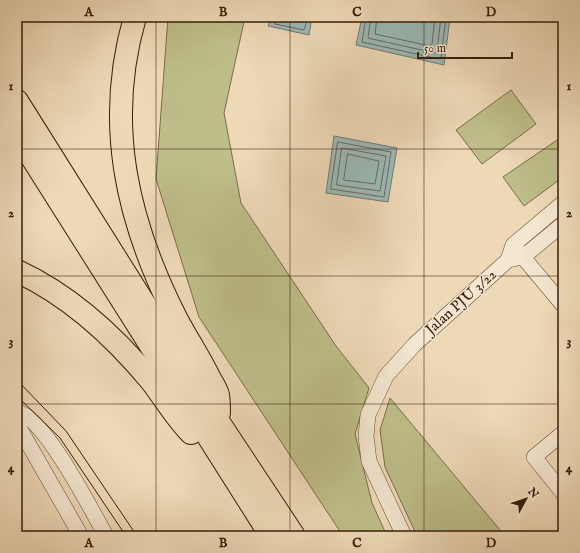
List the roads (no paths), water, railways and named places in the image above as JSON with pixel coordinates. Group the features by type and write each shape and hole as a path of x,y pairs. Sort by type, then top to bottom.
{"highway":[{"path":"135,17 125,66 121,108 123,157 128,188 135,220 150,262 177,320 204,365 218,395 220,424"},
{"path":"17,101 220,424 294,536"},
{"path":"17,134 271,536"},
{"path":"17,271 36,280 85,313 128,354 190,432 216,448"}],"street":[{"path":"563,203 513,245 563,306"},
{"name":"Jalan PJU 3/22","path":"508,260 523,257 563,224"},
{"name":"Jalan PJU 3/22","path":"404,536 370,460 366,436 368,416 386,376 414,344 508,260 513,245"},
{"path":"17,412 28,417 67,466 106,536"},
{"path":"17,424 81,536"},
{"path":"563,433 534,457 563,493"}],"water":[{"path":"271,17 312,17 309,35 268,26"},
{"path":"362,17 450,18 444,65 356,45"},
{"path":"334,136 397,148 388,202 326,193"}],"tram line":[{"path":"17,380 66,431 137,536"},
{"path":"17,396 60,438 126,536"}]}
